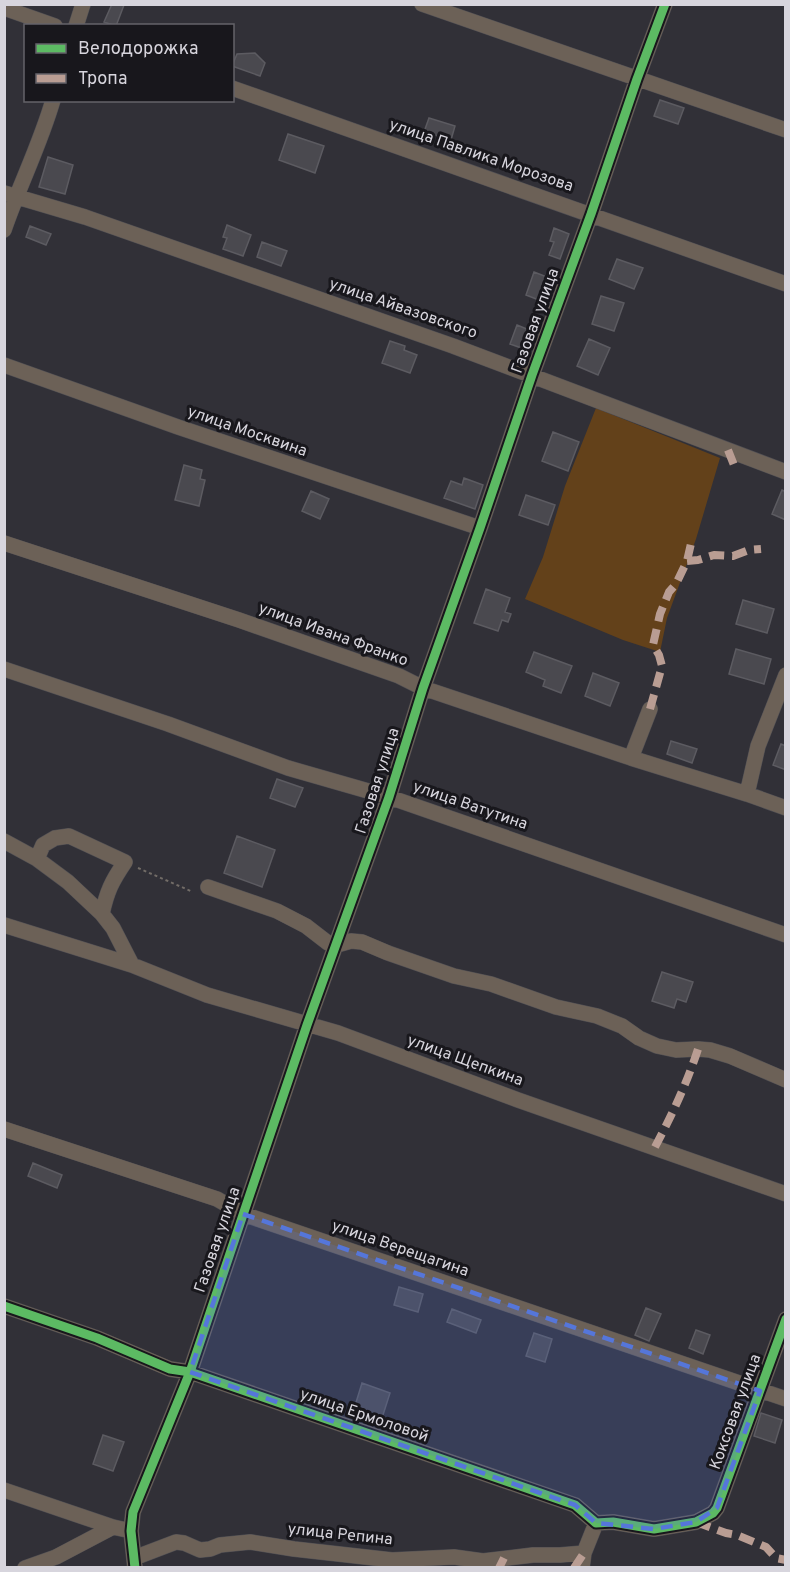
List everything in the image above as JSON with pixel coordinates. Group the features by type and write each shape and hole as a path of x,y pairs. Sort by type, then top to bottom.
{"street":[{"path":"77,24 83,4"},
{"path":"422,4 786,130"},
{"name":"Газовая улица","path":"135,1563 131,1531 133,1512 190,1372 307,1025 389,797 423,688 665,4"},
{"path":"4,8 49,24"},
{"name":"улица Павлика Морозова","path":"234,89 786,284"},
{"path":"4,230 10,195 49,116 52,102"},
{"name":"улица Айвазовского","path":"10,195 85,218 532,375 786,472"},
{"name":"улица Москвина","path":"4,365 178,427 480,528"},
{"name":"улица Ивана Франко","path":"4,543 239,620 399,676 423,688 786,808"},
{"name":"улица Ватутина","path":"4,669 168,724 288,768 389,797 786,935"},
{"path":"747,794 758,746 786,675"},
{"path":"631,758 650,710"},
{"path":"37,859 43,845 55,838 69,836 125,861 106,894 102,914"},
{"path":"4,841 37,859 68,882 102,914 113,928 132,965"},
{"path":"208,887 277,910 306,926 328,943 337,945 351,941 362,942 454,976 491,984 556,1007 597,1016 622,1026 639,1038 657,1046 676,1050 710,1050 786,1080"},
{"name":"улица Щепкина","path":"4,925 132,965 207,995 338,1033 518,1100 786,1194"},
{"name":"улица Верещагина","path":"4,1129 217,1199 243,1214 786,1400"},
{"name":"улица Ермоловой","path":"4,1306 98,1338 171,1369 190,1372 575,1505 596,1523"},
{"name":"Коксовая улица","path":"596,1523 613,1522 654,1529 696,1522 713,1513 721,1499 786,1319"},
{"path":"4,1490 131,1531"},
{"path":"583,1560 596,1523"},
{"path":"25,1568 56,1557 113,1527"},
{"name":"улица Репина","path":"135,1563 176,1542 200,1551 210,1550 220,1545 250,1542 392,1560 454,1557 483,1561 533,1555 560,1555 583,1560"}],"path":[{"path":"125,861 195,893 208,887"}],"highlighted area":[{"path":"243,1214 760,1391 717,1508 696,1522 654,1529 596,1523 575,1505 190,1372"}],"shaded area":[{"path":"596,408 720,458 696,539 667,618 660,652 623,640 525,599 543,557 565,486"}],"building":[{"path":"112,4 124,5 117,24 104,22"},
{"path":"255,53 265,63 260,76 234,67 237,54"},
{"path":"660,100 684,108 678,124 654,116"},
{"path":"429,118 455,126 451,140 424,132"},
{"path":"288,134 324,146 315,173 279,160"},
{"path":"48,157 73,165 65,194 39,187"},
{"path":"227,225 251,235 243,256 223,249 227,238 223,237"},
{"path":"30,226 51,234 46,245 26,237"},
{"path":"554,228 569,234 560,259 549,255 554,242 550,241"},
{"path":"262,242 287,251 281,266 257,257"},
{"path":"617,259 643,268 634,289 609,279"},
{"path":"534,272 552,279 544,302 526,295"},
{"path":"601,296 624,303 614,331 592,324"},
{"path":"517,325 534,332 527,350 510,344"},
{"path":"589,339 610,348 598,375 577,366"},
{"path":"390,341 405,346 404,350 417,355 410,373 382,363"},
{"path":"553,432 579,442 568,471 542,461"},
{"path":"184,465 202,470 200,479 205,480 199,506 175,500"},
{"path":"464,478 483,485 475,509 444,498 451,481 462,485"},
{"path":"782,490 786,492 786,520 772,514"},
{"path":"311,491 329,499 320,519 302,511"},
{"path":"526,495 555,505 548,525 519,515"},
{"path":"486,589 510,598 505,612 511,614 508,622 502,620 498,631 474,623"},
{"path":"743,600 774,609 767,633 736,624"},
{"path":"736,649 771,659 764,684 729,674"},
{"path":"534,652 572,666 561,693 543,686 545,680 526,672"},
{"path":"593,673 619,683 610,706 585,696"},
{"path":"671,741 697,749 692,763 667,754"},
{"path":"781,744 786,746 786,770 773,765"},
{"path":"277,779 303,788 295,807 270,798"},
{"path":"237,836 275,850 262,887 224,873"},
{"path":"662,972 693,982 686,1002 677,999 674,1008 652,1001"},
{"path":"33,1163 62,1175 57,1188 28,1176"},
{"path":"399,1287 423,1294 418,1312 394,1305"},
{"path":"646,1308 661,1314 649,1341 635,1335"},
{"path":"452,1309 481,1320 476,1333 447,1322"},
{"path":"696,1330 710,1335 703,1354 689,1348"},
{"path":"534,1333 552,1339 545,1362 526,1356"},
{"path":"362,1383 390,1393 382,1418 354,1409"},
{"path":"761,1413 782,1420 775,1443 754,1436"},
{"path":"103,1435 124,1442 113,1471 93,1464"}],"marked path":[{"path":"728,450 734,465"},
{"path":"650,709 662,666 653,645 660,614 669,592 676,584 687,561 692,539"},
{"path":"687,561 714,555 733,556 749,550 761,549"},
{"path":"655,1147 679,1099 698,1049"},
{"path":"696,1522 766,1547 776,1558 786,1560"},
{"path":"574,1568 584,1553"},
{"path":"499,1568 504,1558"}],"cycle path":[{"path":"135,1568 131,1531 133,1512 190,1372 307,1025 389,797 423,688 665,4"},
{"path":"4,1306 97,1338 170,1369 190,1372 575,1505 596,1523 613,1522 654,1529 696,1522 713,1513 717,1508 786,1319"}]}
